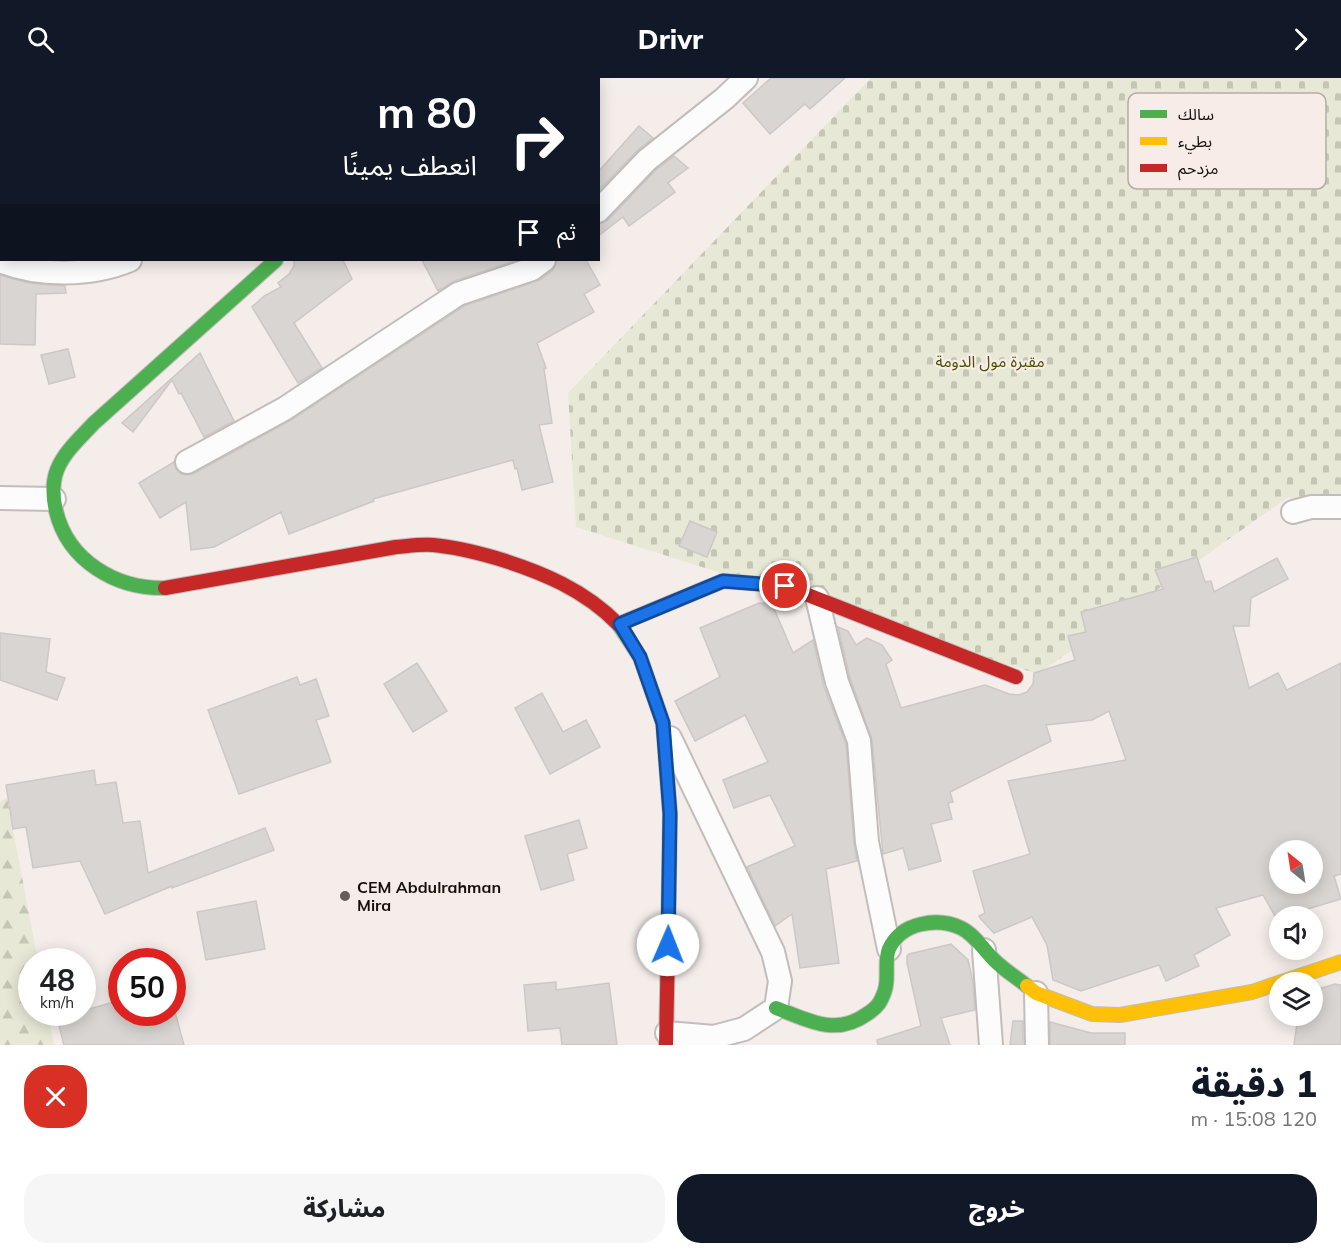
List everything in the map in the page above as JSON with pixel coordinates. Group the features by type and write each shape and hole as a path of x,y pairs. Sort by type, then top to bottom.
{"main road":[{"path":"275,261 70,447 54,477 54,506 63,533 80,557 104,573 136,586 167,588 396,547 431,545 464,549 528,568 563,583 587,597 620,624 640,657 663,723 670,814 666,1039"},
{"path":"620,624 723,581 785,586 1016,677"},
{"path":"776,1008 838,1036 879,1005 886,986 889,949 902,933 916,925 931,922 948,923 964,929 996,962 1036,993 1092,1014 1120,1015 1252,992 1341,962"}],"street":[{"path":"600,209 647,160 725,98 746,78"},
{"path":"0,261 29,270 57,272 89,270 126,261"},
{"path":"187,462 284,409 458,294 532,269 543,261"},
{"path":"0,498 54,499"},
{"path":"1293,512 1311,507 1341,507"},
{"path":"817,598 837,682 859,741 867,842 889,949"},
{"path":"663,723 773,952 780,981 776,1008 744,1029 714,1037 666,1039"},
{"path":"984,950 990,1045"},
{"path":"1036,993 1037,1045"}],"green space":[{"name":"مقبرة مول الدومة","path":"871,78 1341,78 1341,499 1287,498 1038,674 576,527 568,393"},
{"path":"7,798 36,948 18,948 18,1026 50,1026 54,1045 0,1045 0,802"}],"building":[{"path":"771,78 845,78 810,109 805,104 770,134 743,103"},
{"path":"639,126 653,138 600,189 600,170"},
{"path":"674,156 688,168 668,183 675,192 629,226 623,217 600,234 600,223 608,220 656,170"},
{"path":"294,261 343,261 352,279 294,323 322,368 298,383 252,307 264,296 281,287 278,283 289,274"},
{"path":"423,261 515,261 454,281 438,291"},
{"path":"557,261 587,261 600,285 584,294 594,312 537,343 546,368 544,369 552,423 539,425 553,482 522,490 513,460 373,499 374,501 289,534 281,512 214,547 191,550 186,502 160,518 139,483 174,462 181,474 193,474 291,420 464,306 540,280 553,270"},
{"path":"0,275 29,283 65,286 66,293 36,294 35,345 0,344"},
{"path":"68,349 75,377 49,384 41,355"},
{"path":"200,353 234,421 204,437 172,380 133,432 122,423"},
{"path":"690,521 717,532 707,557 679,546"},
{"path":"1197,557 1205,582 1211,581 1214,592 1277,558 1288,579 1251,598 1249,626 1233,626 1249,688 1278,673 1287,690 1341,663 1341,874 1334,876 1341,899 1318,906 1269,906 1263,895 1216,908 1230,935 1194,955 1199,966 1166,981 1159,965 1081,991 1053,980 1047,945 1032,917 994,933 980,918 979,916 985,913 973,871 1030,854 1008,781 1126,760 1109,711 1092,720 1046,725 1051,741 950,792 953,802 948,803 952,819 931,824 941,861 909,870 903,848 883,854 872,740 850,678 838,627 848,631 856,645 867,638 882,645 892,660 886,664 901,708 985,685 1009,694 1019,695 1027,692 1033,684 1034,673 1075,660 1068,636 1086,632 1081,612 1163,589 1155,570"},
{"path":"759,603 772,604 793,653 813,640 824,687 846,744 857,861 826,869 839,963 800,968 792,914 775,926 747,867 795,846 770,795 734,808 723,780 768,762 745,715 695,741 675,701 720,677 700,628"},
{"path":"0,633 50,639 46,672 65,678 57,700 0,680"},
{"path":"417,663 447,711 413,732 384,684"},
{"path":"297,677 300,685 316,679 329,716 316,720 331,762 239,794 208,710"},
{"path":"542,693 563,732 586,720 600,747 550,774 515,708"},
{"path":"94,770 96,785 116,782 123,823 140,821 148,873 265,828 274,850 172,888 172,886 105,914 80,861 33,868 26,827 13,829 6,785"},
{"path":"579,820 587,848 567,854 574,880 541,890 525,836"},
{"path":"256,901 265,949 206,960 197,912"},
{"path":"951,944 968,960 973,982 975,1010 941,1018 950,1045 878,1045 877,1040 921,1026 907,956"},
{"path":"556,982 556,990 609,983 617,1045 562,1045 560,1028 528,1031 524,985"},
{"path":"1335,984 1341,985 1341,1045 1294,1045 1297,1026 1323,1026 1323,988"},
{"path":"108,1004 108,1026 179,1026 184,1045 64,1045 59,1026 96,1026 96,1007"},
{"path":"1013,1021 1023,1021 1023,1045 1010,1045"},
{"path":"1050,1022 1091,1033 1125,1033 1125,1045 1050,1045"}],"traffic: fast":[{"path":"165,588 147,587 112,577 83,558 62,529 56,511 54,480 57,470 68,451 94,423 275,261"},
{"path":"619,625 640,657 663,723 670,814 668,943"},
{"path":"776,1008 822,1024 833,1025 855,1021 874,1009 882,998 886,985 889,949 895,940 911,928 931,923 952,925 966,931 998,964 1027,986"}],"traffic: slow":[{"path":"1027,986 1036,993 1092,1014 1120,1015 1252,992 1341,962"}],"traffic: jam":[{"path":"165,588 396,547 433,545 488,556 546,576 592,602 619,625"},
{"path":"619,624 723,581 785,586 1016,677"},
{"path":"666,1045 668,943"}],"place":[{"name":"CEM Abdulrahman Mira","path":"345,896"}],"route":[{"path":"668,945 670,814 663,723 640,657 620,624 723,581 785,586"}]}
